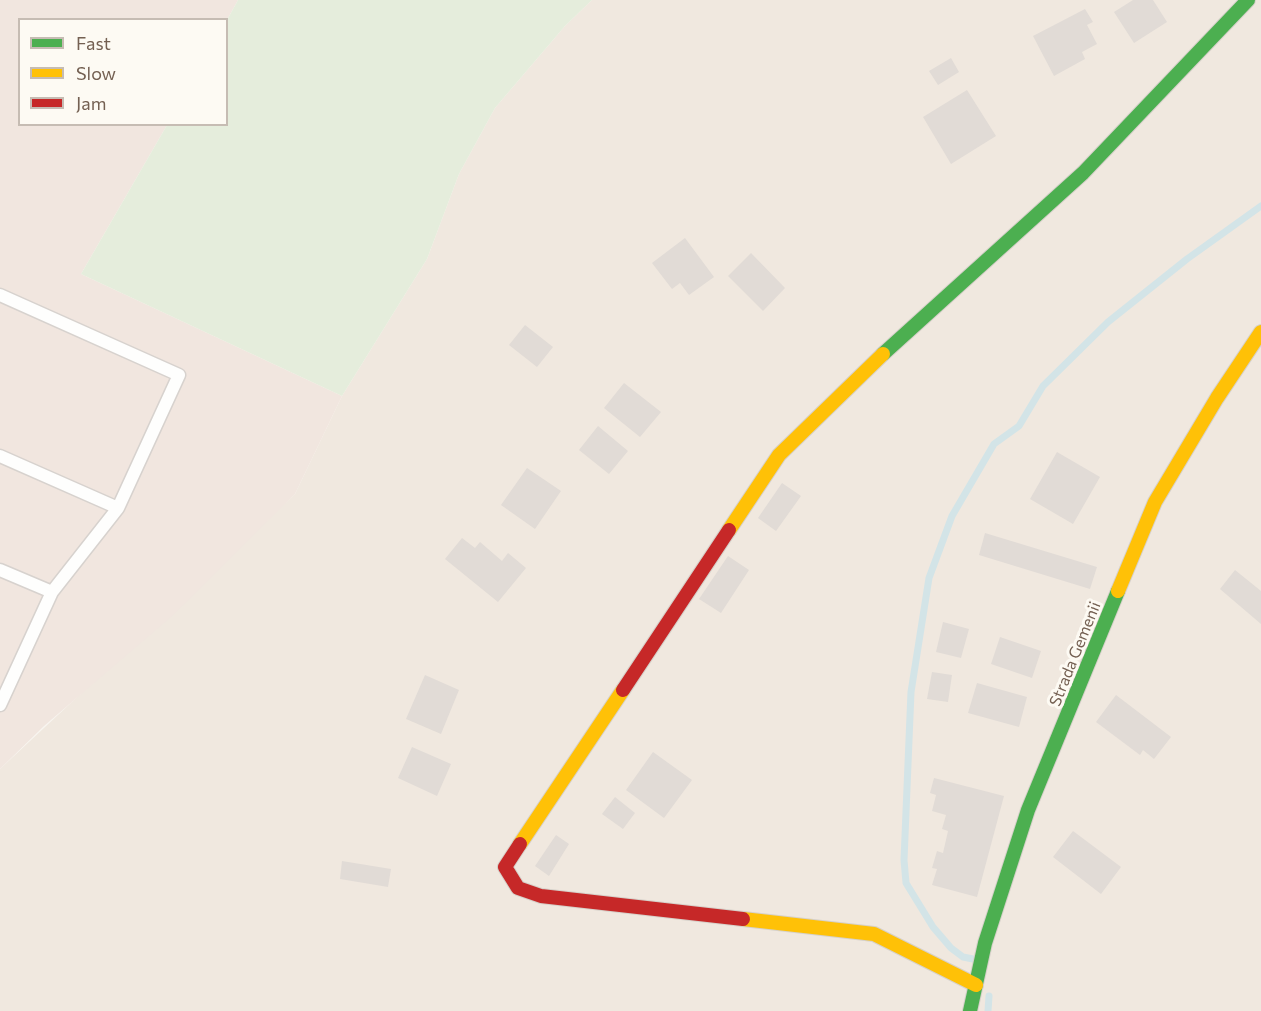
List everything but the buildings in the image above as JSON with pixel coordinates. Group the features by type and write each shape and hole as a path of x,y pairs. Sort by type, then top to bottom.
{"street":[{"path":"976,985 874,934 541,896 518,888 505,867 779,456 845,388 1083,173 1248,0"},
{"name":"Strada Gemenii","path":"970,1011 985,942 1028,810 1155,502 1185,449 1261,332"}],"lane":[{"path":"0,296 179,375 118,508 52,592 0,705"},
{"path":"0,456 118,508"},
{"path":"0,570 52,592"}],"shaded area":[{"path":"0,0 238,0 228,18 18,18 18,126 166,126 81,274 342,396 295,494 171,617 44,726 0,769"},
{"path":"592,0 1261,0 1261,1011 0,1011 0,769 295,494 342,396 427,259 459,174 495,108 565,26"}],"green space":[{"path":"238,0 592,0 565,26 495,108 459,174 427,259 342,396 81,274 166,126 228,126 228,18"}],"waterway":[{"path":"973,959 963,957 951,948 933,927 906,883 904,860 911,692 929,578 952,516 994,444 1019,426 1043,386 1108,322 1187,259 1261,206"},
{"path":"988,1011 989,996"}],"traffic: fast":[{"path":"883,354 1083,173 1248,0"},
{"path":"970,1011 985,943 1028,810 1118,591"}],"traffic: slow":[{"path":"1118,591 1155,502 1217,398 1261,332"},
{"path":"729,530 779,455 883,354"},
{"path":"520,844 623,690"},
{"path":"743,919 874,934 976,985"}],"traffic: jam":[{"path":"623,690 729,530"},
{"path":"520,844 505,867 518,888 541,896 743,919"}]}
